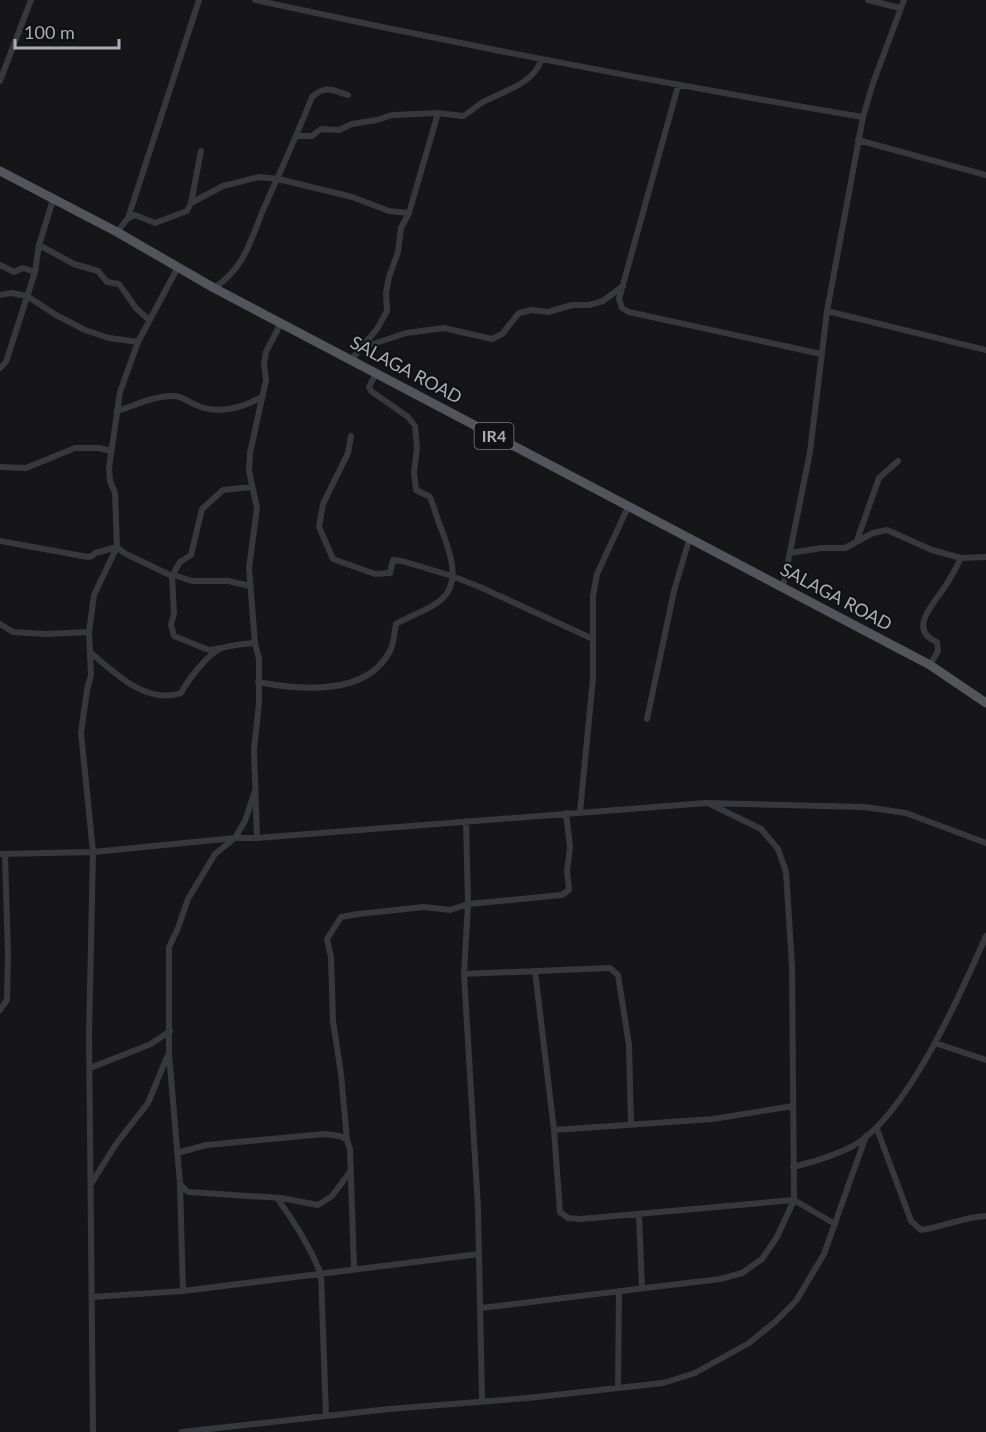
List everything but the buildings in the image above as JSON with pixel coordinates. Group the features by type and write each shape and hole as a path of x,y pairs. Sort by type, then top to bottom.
{"main road":[{"name":"SALAGA ROAD","path":"1,174 117,232 214,288 930,665 986,703"}],"street":[{"path":"0,81 31,0"},
{"path":"117,232 128,218 200,0"},
{"path":"255,0 541,60 863,117"},
{"path":"868,0 900,8"},
{"path":"783,587 810,452 827,311 858,140 863,117 904,0"},
{"path":"296,136 312,136 321,129 339,130 352,124 392,115 438,113 463,116 481,103 512,89 538,68 541,60"},
{"path":"678,86 619,299 622,309 821,354"},
{"path":"214,288 233,273 253,238 312,98 319,91 327,89 348,94"},
{"path":"351,360 377,329 387,311 386,293 398,252 401,228 409,213 438,113"},
{"path":"858,140 986,176"},
{"path":"128,218 135,215 155,223 187,211 191,203 201,151"},
{"path":"191,203 223,186 259,177 278,178 352,196 389,211 409,213"},
{"path":"0,368 35,272 39,245 53,200"},
{"path":"39,245 74,264 98,271 107,282 119,284 136,308 149,320"},
{"path":"0,265 14,272 23,268 35,272"},
{"path":"93,1432 90,1068 93,852 81,733 91,675 89,632 94,595 117,547 115,493 110,481 109,468 120,392 138,342 178,267"},
{"path":"361,348 406,333 444,328 492,339 502,334 519,313 532,310 548,312 572,305 603,302 623,286"},
{"path":"0,295 10,293 27,296 85,330 109,338 138,342"},
{"path":"827,311 986,350"},
{"path":"257,838 254,750 259,703 259,658 255,643 253,604 249,586 251,544 257,508 249,471 250,453 266,380 264,364 266,352 280,323"},
{"path":"258,682 293,689 333,687 359,680 384,661 392,649 396,624 431,607 449,590 452,576 451,557 430,497 416,490 415,426 408,417 371,391 369,387 376,373"},
{"path":"117,411 160,396 178,396 198,406 219,410 247,405 263,396"},
{"path":"351,436 348,453 323,504 319,527 333,560 375,574 390,573 393,560 452,576 593,639"},
{"path":"0,468 26,468 75,448 99,448 111,451"},
{"path":"856,541 879,478 898,460"},
{"path":"252,487 223,490 202,509 191,555 180,562 173,575 174,613 171,625 174,636 209,650 255,643"},
{"path":"580,812 593,678 593,596 597,574 628,507"},
{"path":"790,553 822,548 845,548 873,532 887,530 932,550 961,558 986,557"},
{"path":"647,719 674,591 689,540"},
{"path":"0,541 88,557 117,547"},
{"path":"117,547 124,553 192,581 228,581 249,586"},
{"path":"930,665 938,651 937,642 929,639 923,627 932,604 951,578 961,558"},
{"path":"0,624 13,632 45,634 89,632"},
{"path":"90,652 139,690 171,697 181,693 207,659 221,648"},
{"path":"183,1291 180,1184 168,1054 170,1031 168,947 178,928 188,899 215,854 235,838 245,821 255,791"},
{"path":"481,1308 720,1279 742,1273 762,1259 777,1237 794,1200 792,965 786,872 778,849 761,829 706,803"},
{"path":"0,1010 7,1000 8,956 2,854 93,852 235,838 706,803 864,807 906,813 986,843"},
{"path":"354,1269 350,1149 347,1140 342,1074 333,1021 331,957 327,939 342,917 358,914 424,907 450,910 468,904 562,895 568,890 567,871 570,846 566,813"},
{"path":"466,821 468,904 464,974 479,1254 482,1400"},
{"path":"793,1167 822,1159 854,1146 876,1129 893,1110 935,1043 986,936"},
{"path":"464,974 610,968 618,975 629,1045 631,1124"},
{"path":"535,971 554,1130 560,1212 568,1218 580,1219 794,1200 835,1224"},
{"path":"90,1068 151,1044 170,1031"},
{"path":"935,1043 986,1060"},
{"path":"91,1184 116,1144 148,1103 168,1054"},
{"path":"554,1130 713,1119 793,1106"},
{"path":"876,1129 911,1221 921,1230 937,1228 968,1217 986,1216"},
{"path":"177,1153 206,1145 325,1134 340,1136 347,1140"},
{"path":"182,1432 663,1383 695,1373 749,1343 796,1301 824,1254 866,1136"},
{"path":"180,1184 188,1192 277,1198 318,1204 332,1196 351,1172"},
{"path":"277,1198 292,1218 321,1274 326,1416"},
{"path":"639,1214 642,1288"},
{"path":"92,1297 183,1291 479,1254"},
{"path":"618,1388 619,1291"}]}
